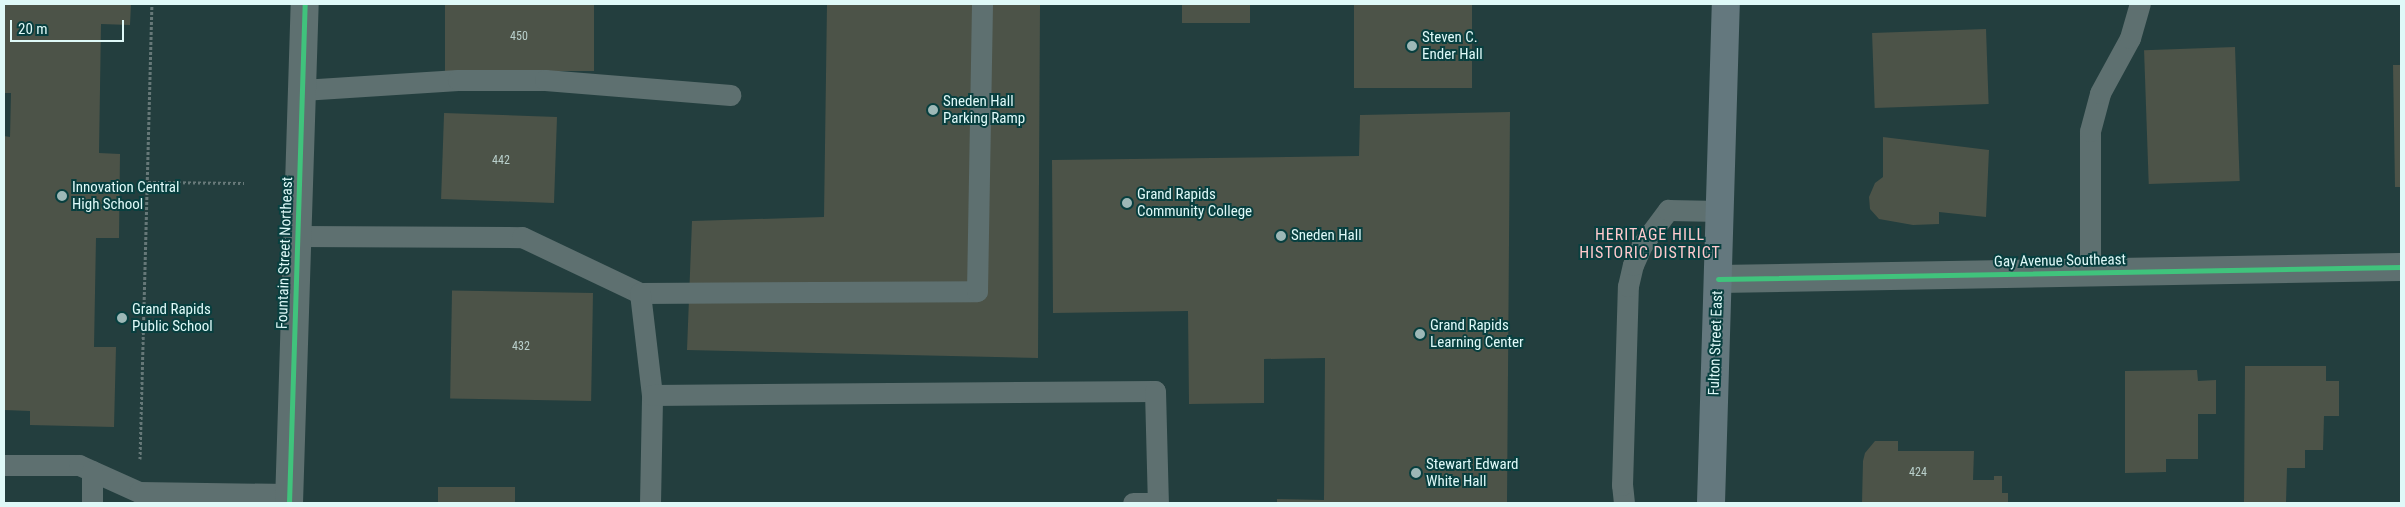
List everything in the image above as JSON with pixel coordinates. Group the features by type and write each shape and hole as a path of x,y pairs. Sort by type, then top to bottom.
{"main road":[{"name":"Fulton Street East","path":"1711,503 1726,4"}],"street":[{"name":"Fountain Street Northeast","path":"289,499 305,4"},
{"name":"Gay Avenue Southeast","path":"1718,279 2401,267"}],"lane":[{"path":"298,236 522,237 640,293 977,291 982,4"},
{"path":"2090,273 2090,131 2100,93 2130,38 2140,4"},
{"path":"302,90 458,80 545,80 730,95"},
{"path":"1624,503 1622,485 1628,286 1633,265 1642,245 1668,210 1720,211"},
{"path":"640,293 652,395 650,503"},
{"path":"652,395 1156,391 1158,503 1133,503"},
{"path":"4,465 79,465 139,492 170,498 289,499"},
{"path":"92,471 92,503"}],"path":[{"path":"139,492 152,4"},
{"path":"148,182 244,183"}],"building":[{"name":"Innovation Central High School","path":"4,4 131,4 130,25 101,24 99,153 120,154 119,238 96,238 94,347 116,347 114,427 30,425 30,411 4,410 4,136 10,137 11,93 4,93"},
{"path":"445,4 594,4 594,71 445,71"},
{"name":"Sneden Hall Parking Ramp","path":"827,4 1040,4 1038,358 687,350 692,221 824,217"},
{"path":"1182,4 1250,4 1250,23 1182,23"},
{"name":"Steven C. Ender Hall","path":"1354,4 1472,4 1472,88 1354,88"},
{"path":"1986,29 1989,104 1875,108 1872,33"},
{"path":"2235,47 2240,181 2149,184 2144,50"},
{"path":"2393,65 2401,65 2401,187 2395,187"},
{"name":"Sneden Hall","path":"1510,112 1507,503 1277,503 1277,499 1324,500 1325,358 1264,359 1264,403 1189,404 1188,311 1053,313 1052,160 1359,156 1360,115"},
{"path":"444,113 557,117 554,203 441,199"},
{"path":"1883,137 1989,150 1986,217 1939,212 1939,224 1913,225 1879,219 1870,209 1869,197 1875,183 1883,177"},
{"path":"452,291 593,293 591,401 450,399"},
{"path":"2245,366 2326,366 2326,381 2339,381 2339,416 2324,416 2323,450 2305,450 2305,468 2287,468 2286,503 2244,503"},
{"path":"2197,370 2198,381 2216,380 2216,414 2198,414 2198,459 2166,459 2166,472 2125,473 2125,371"},
{"path":"1875,441 1898,441 1898,451 1974,451 1973,480 1994,480 1994,476 2002,476 2002,493 2008,493 2008,503 1862,503 1863,461 1865,453"},
{"path":"438,487 515,487 515,503 438,503"}],"cycle path":[{"path":"289,503 305,4"},
{"path":"1718,279 2401,267"}],"place":[{"name":"Steven C. Ender Hall","path":"1412,46"},
{"name":"Sneden Hall Parking Ramp","path":"933,110"},
{"name":"Innovation Central High School","path":"62,196"},
{"name":"Grand Rapids Community College","path":"1127,203"},
{"name":"Sneden Hall","path":"1281,236"},
{"name":"Grand Rapids Public School","path":"122,318"},
{"name":"Grand Rapids Learning Center","path":"1420,334"},
{"name":"Stewart Edward White Hall","path":"1416,473"}],"district":[{"name":"HERITAGE HILL HISTORIC DISTRICT","path":"1650,244"}]}
